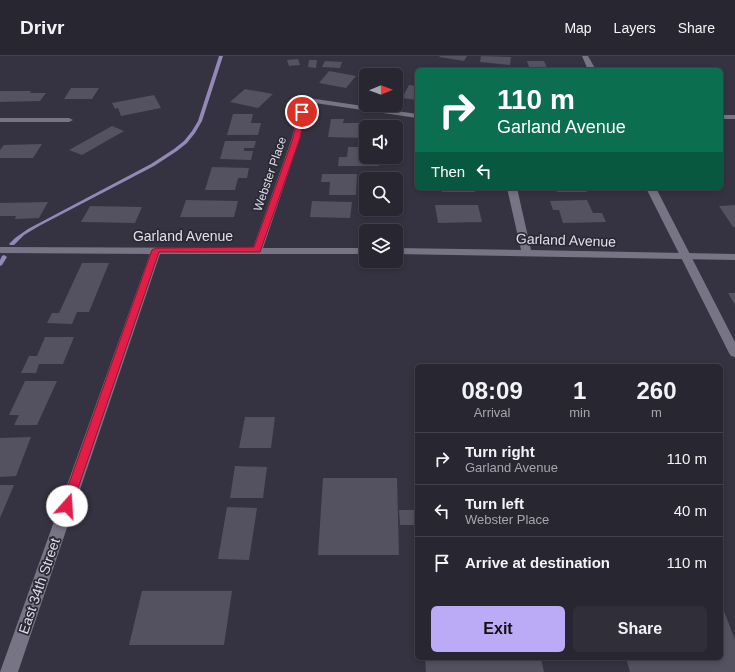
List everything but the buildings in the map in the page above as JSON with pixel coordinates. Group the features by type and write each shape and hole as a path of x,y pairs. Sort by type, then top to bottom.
{"street":[{"path":"584,56 591,68"},
{"name":"Webster Place","path":"257,250 296,138 305,99 415,116"},
{"path":"723,117 735,117"},
{"path":"0,120 69,120"},
{"path":"512,190 526,252"},
{"path":"652,190 735,353"},
{"name":"Garland Avenue","path":"0,250 359,251"},
{"name":"East 34th Street","path":"9,672 156,250"},
{"name":"Garland Avenue","path":"403,251 526,252 735,257"}],"waterway":[{"path":"12,244 22,234 153,165 186,142 200,121 221,56"},
{"path":"0,264 4,257"}],"route":[{"path":"67,506 156,250 257,250 296,138 302,112"}]}
